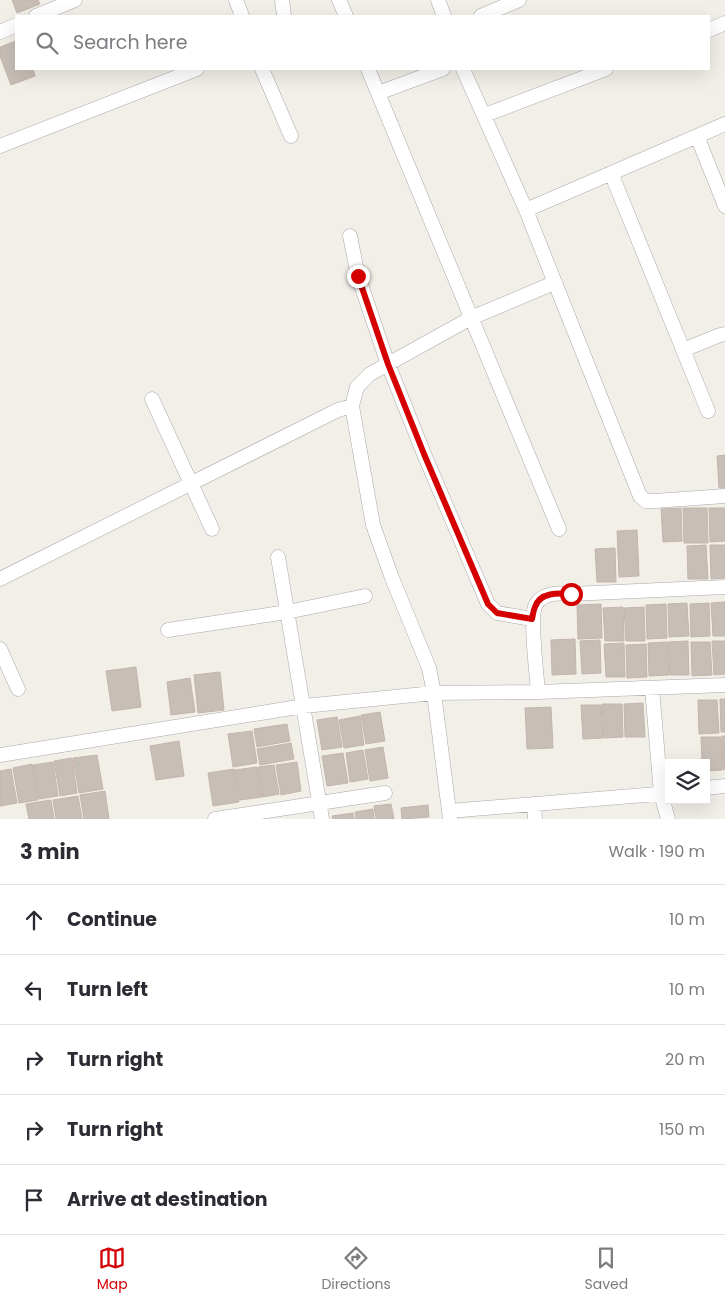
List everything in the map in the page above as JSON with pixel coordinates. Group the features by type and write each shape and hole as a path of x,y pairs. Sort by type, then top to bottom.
{"street":[{"path":"38,15 75,0"},
{"path":"236,0 242,15"},
{"path":"282,0 284,15"},
{"path":"339,0 346,15"},
{"path":"438,0 444,15"},
{"path":"483,15 519,0"},
{"path":"710,30 725,23"},
{"path":"0,32 15,25"},
{"path":"0,146 194,70"},
{"path":"262,70 291,136"},
{"path":"368,70 559,529"},
{"path":"378,93 440,70"},
{"path":"463,70 526,210 640,496 646,501 725,496"},
{"path":"484,115 603,70"},
{"path":"526,210 725,124"},
{"path":"697,136 725,206"},
{"path":"611,173 708,411"},
{"path":"350,236 358,276 388,364 488,604 497,613 532,619"},
{"path":"554,283 472,318 370,374 357,387 352,406 373,525 392,578 429,668 450,815 534,804 665,793 652,688"},
{"path":"683,350 720,334 725,334"},
{"path":"152,399 212,529"},
{"path":"0,579 338,410 352,406"},
{"path":"278,557 322,819"},
{"path":"538,692 532,619 535,605 543,598 553,593 571,594 725,587"},
{"path":"168,630 287,612 365,596"},
{"path":"0,650 18,689"},
{"path":"0,755 304,706 434,693 538,692 725,685"},
{"path":"710,788 725,786"},
{"path":"215,819 385,793"},
{"path":"534,804 535,819"},
{"path":"666,804 668,819"}],"building":[{"path":"12,0 38,0 40,4 17,13"},
{"path":"15,41 15,70 33,70 35,76 11,85 0,56 0,47"},
{"path":"725,455 725,488 719,488 717,456"},
{"path":"681,508 682,541 663,542 661,509"},
{"path":"683,508 707,508 708,543 684,543"},
{"path":"709,508 725,508 725,541 710,542"},
{"path":"637,530 639,576 619,577 617,531"},
{"path":"706,545 708,579 688,579 687,546"},
{"path":"710,545 725,545 725,578 711,579"},
{"path":"615,548 616,582 597,582 595,549"},
{"path":"725,602 725,636 713,636 711,603"},
{"path":"687,603 689,636 669,637 668,604"},
{"path":"709,603 710,636 691,637 690,604"},
{"path":"601,604 602,638 578,639 577,605"},
{"path":"666,604 667,638 647,639 646,605"},
{"path":"623,607 624,641 605,641 603,608"},
{"path":"644,607 645,641 626,641 624,608"},
{"path":"575,639 576,674 552,675 551,640"},
{"path":"600,640 601,673 582,674 580,641"},
{"path":"688,641 689,675 670,675 668,642"},
{"path":"712,641 725,641 725,674 714,675"},
{"path":"667,642 669,675 649,676 648,643"},
{"path":"691,642 710,642 712,675 692,676"},
{"path":"624,643 625,677 606,677 604,644"},
{"path":"646,644 647,677 627,678 626,645"},
{"path":"136,667 141,707 112,711 106,671"},
{"path":"220,672 224,710 198,713 194,675"},
{"path":"190,678 195,712 171,715 167,682"},
{"path":"720,699 725,699 725,732 721,732"},
{"path":"698,700 717,700 719,733 699,734"},
{"path":"643,703 645,737 625,737 624,704"},
{"path":"602,704 622,704 623,737 604,738"},
{"path":"581,705 601,705 603,738 583,739"},
{"path":"551,707 553,748 527,749 525,708"},
{"path":"380,712 385,741 366,744 361,715"},
{"path":"360,716 364,745 344,748 339,720"},
{"path":"337,717 342,747 322,750 317,720"},
{"path":"287,724 290,741 257,747 254,729"},
{"path":"252,731 257,763 233,767 228,734"},
{"path":"722,736 725,736 725,769 723,770"},
{"path":"701,737 721,737 722,770 710,771 710,759 702,759"},
{"path":"179,741 184,776 156,780 150,746"},
{"path":"291,743 294,759 260,765 257,749"},
{"path":"383,747 388,778 370,781 365,750"},
{"path":"363,750 368,779 350,782 346,753"},
{"path":"343,753 348,783 327,786 322,756"},
{"path":"97,755 103,789 79,793 73,758"},
{"path":"72,758 77,793 60,796 54,761"},
{"path":"53,762 58,796 39,799 33,765"},
{"path":"297,762 301,791 281,795 276,765"},
{"path":"32,764 38,800 19,803 13,768"},
{"path":"274,765 279,794 263,797 258,767"},
{"path":"257,767 262,797 240,800 235,770"},
{"path":"11,769 17,803 0,806 0,771"},
{"path":"234,769 239,802 213,806 208,773"},
{"path":"105,791 109,819 84,819 80,795"},
{"path":"78,796 82,819 56,819 53,800"},
{"path":"51,800 54,819 29,819 26,804"},
{"path":"391,804 394,819 376,819 374,806"},
{"path":"428,805 429,817 402,819 401,808"},
{"path":"373,809 374,819 356,819 355,812"},
{"path":"353,813 354,819 333,819 332,816"}],"route":[{"path":"358,276 388,364 488,604 497,613 532,619 535,605 543,598 553,593 571,594"}]}
